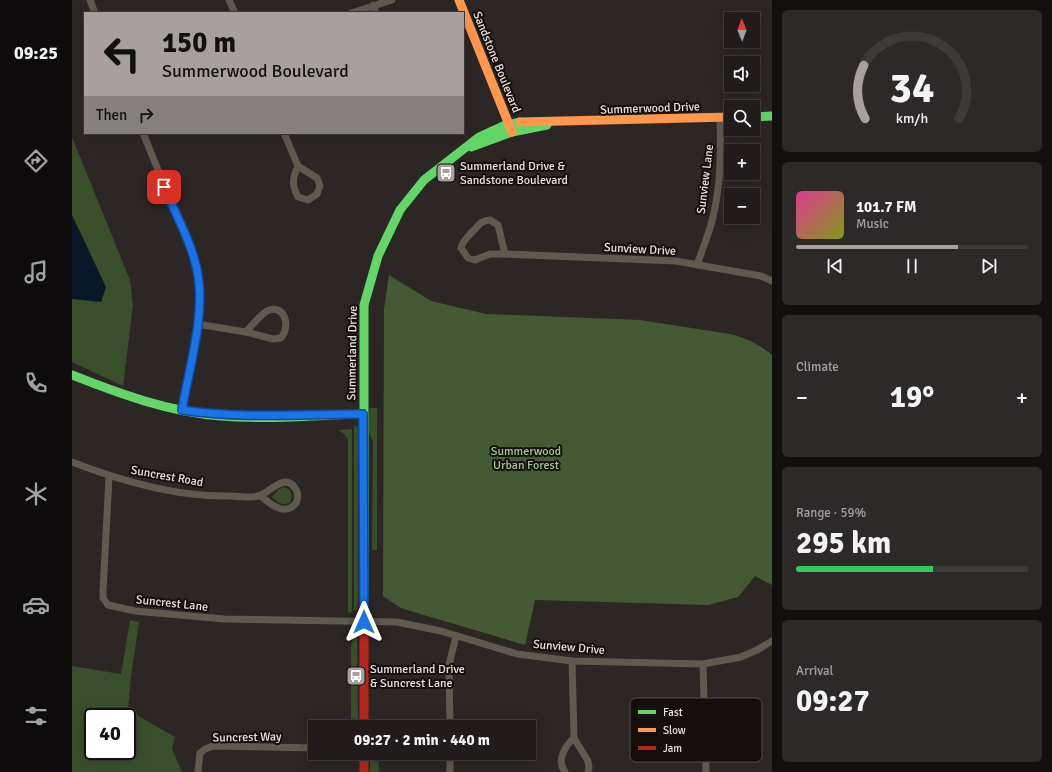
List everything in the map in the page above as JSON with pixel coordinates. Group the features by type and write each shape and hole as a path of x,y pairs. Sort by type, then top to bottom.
{"street":[{"path":"90,0 95,12"},
{"path":"229,0 235,12"},
{"path":"353,12 373,4 392,0"},
{"name":"Sandstone Boulevard","path":"459,0 464,12"},
{"path":"373,4 376,12"},
{"name":"Sandstone Boulevard","path":"464,13 510,128"},
{"path":"760,117 772,116"},
{"name":"Sunview Lane","path":"697,265 712,221 718,188 722,153 720,118"},
{"name":"Summerwood Drive","path":"510,128 532,120 569,122 724,118"},
{"name":"Summerland Drive","path":"364,720 364,305 371,273 382,242 397,214 421,182 454,154 510,128"},
{"path":"143,134 195,265 199,297 197,324 182,410"},
{"path":"284,134 298,166 317,178 320,186 316,194 308,200 298,197 293,187 294,174 298,166"},
{"name":"Sunview Drive","path":"506,254 498,225 490,220 484,220 476,226 472,233 464,239 461,248 468,258 475,260 490,254 506,254 676,261 760,276 772,281"},
{"path":"197,324 246,332 273,339 281,338 286,332 287,323 285,316 279,311 272,310 262,315 246,332"},
{"path":"72,374 125,396 182,410 220,416 363,414"},
{"name":"Suncrest Road","path":"72,462 109,477 163,489 225,496 261,496"},
{"name":"Suncrest Lane","path":"109,477 103,591 103,598 108,605 136,611 224,619 364,622"},
{"path":"285,482 294,486 298,492 297,501 293,507 283,509 272,506 261,496 274,486 285,482"},
{"name":"Sunview Drive","path":"364,622 397,622 441,630 456,636 517,654 572,661 703,664 741,657 758,650 772,641"},
{"path":"450,720 449,665 451,649 456,636"},
{"path":"572,661 574,738 588,761 588,772"},
{"path":"703,664 704,698"},
{"path":"565,772 560,763 561,757 574,738"},
{"name":"Suncrest Way","path":"198,772 200,753 213,746 308,748"},
{"path":"364,760 364,772"},
{"path":"450,760 450,772"},
{"path":"706,762 706,772"}],"green space":[{"path":"72,137 130,280 133,305 123,386 72,362"},
{"name":"Summerwood Urban Forest","path":"389,275 431,301 486,314 640,320 730,334 752,342 772,355 772,585 755,576 738,597 708,605 535,600 525,645 401,608 383,596 384,309"},
{"path":"377,408 377,550 372,550 373,441 369,433 369,409"},
{"path":"354,426 357,426 358,430 357,610 354,610"},
{"path":"352,429 352,612 348,613 348,438 339,430"},
{"path":"284,487 290,490 292,496 290,502 283,504 272,497 279,489"},
{"path":"130,620 139,622 128,708 84,708 84,760 136,760 136,715 175,737 172,749 182,772 72,772 72,666 121,674"},
{"path":"357,635 358,720 351,720 351,646 354,636"},
{"path":"370,760 378,760 379,772 370,772"}],"water":[{"path":"72,215 106,287 101,302 72,299"}],"traffic: fast":[{"path":"760,117 772,116"},
{"path":"364,594 364,305 378,256 400,210 424,180 479,137 503,126 520,122"},
{"path":"471,147 512,132 547,125"},
{"path":"72,375 145,401 183,411 202,414 256,418 363,414"}],"traffic: slow":[{"path":"459,0 464,12"},
{"path":"464,12 512,132"},
{"path":"520,122 724,117"}],"traffic: jam":[{"path":"364,594 364,720"},
{"path":"364,760 364,772"}],"place":[{"name":"Summerland Drive & Sandstone Boulevard","path":"446,173"},
{"name":"Summerland Drive & Suncrest Lane","path":"356,676"}],"route":[{"path":"164,187 192,254 198,275 199,286 197,324 182,410 220,416 363,414 364,622"}]}
